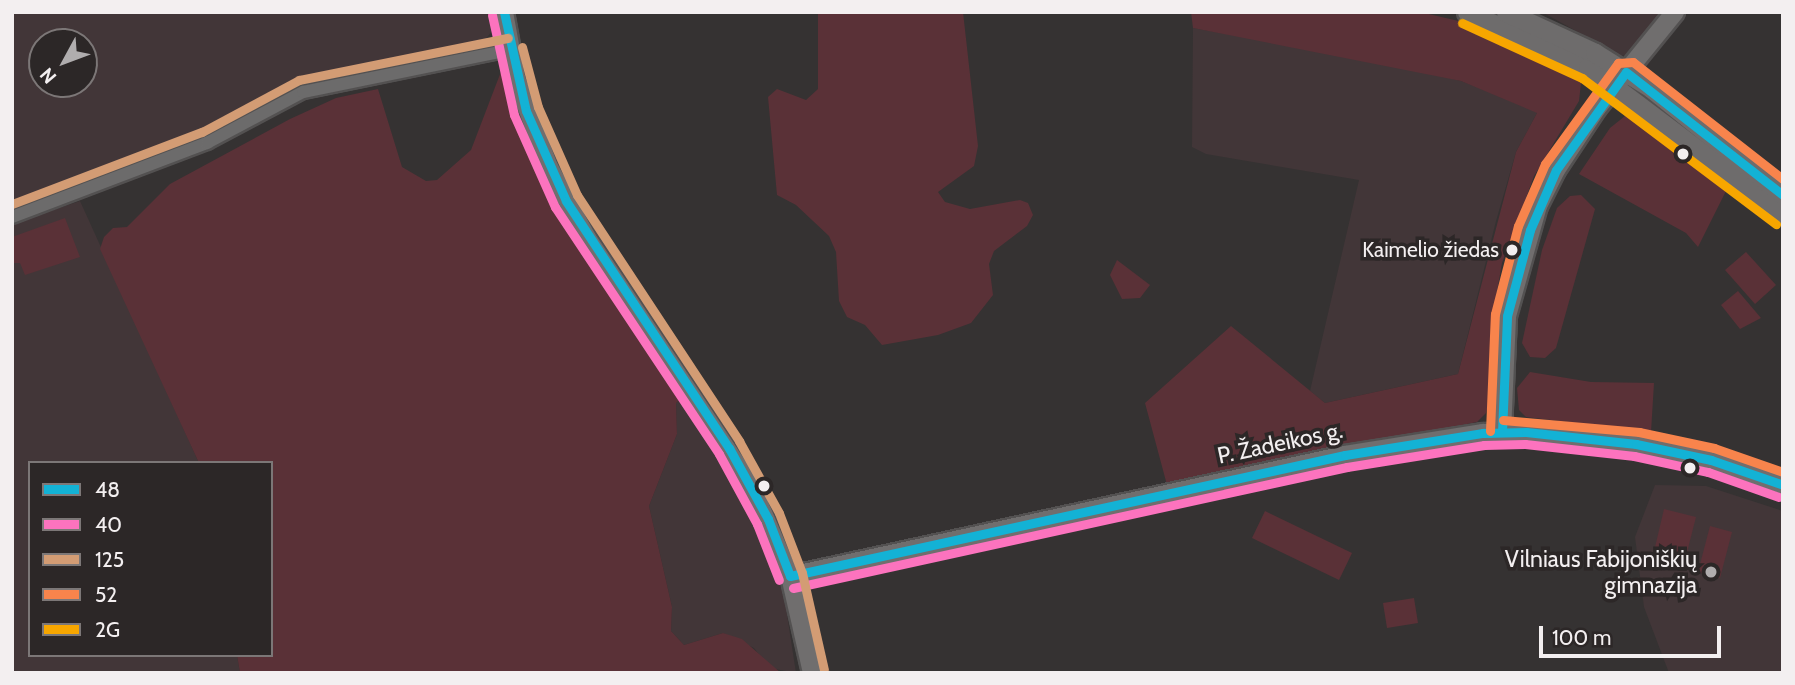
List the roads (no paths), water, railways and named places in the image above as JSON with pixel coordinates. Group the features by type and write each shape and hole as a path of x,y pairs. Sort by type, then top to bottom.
{"main road":[{"path":"1466,12 1620,78 1783,214"},
{"path":"1506,12 1620,78 1783,195"}],"street":[{"path":"504,12 510,50 526,111 566,201 729,449 768,519 790,576 812,673"},
{"path":"1502,432 1507,316 1530,230 1556,170 1620,78 1675,12"},
{"path":"12,217 207,143 303,92 510,50"},
{"name":"P. Žadeikos g.","path":"790,576 1365,451 1502,432 1636,444 1712,460 1783,485"}],"place":[{"name":"Kaimelio žiedas","path":"1512,250"},
{"name":"Vilniaus Fabijoniškių gimnazija","path":"1711,572"}]}
